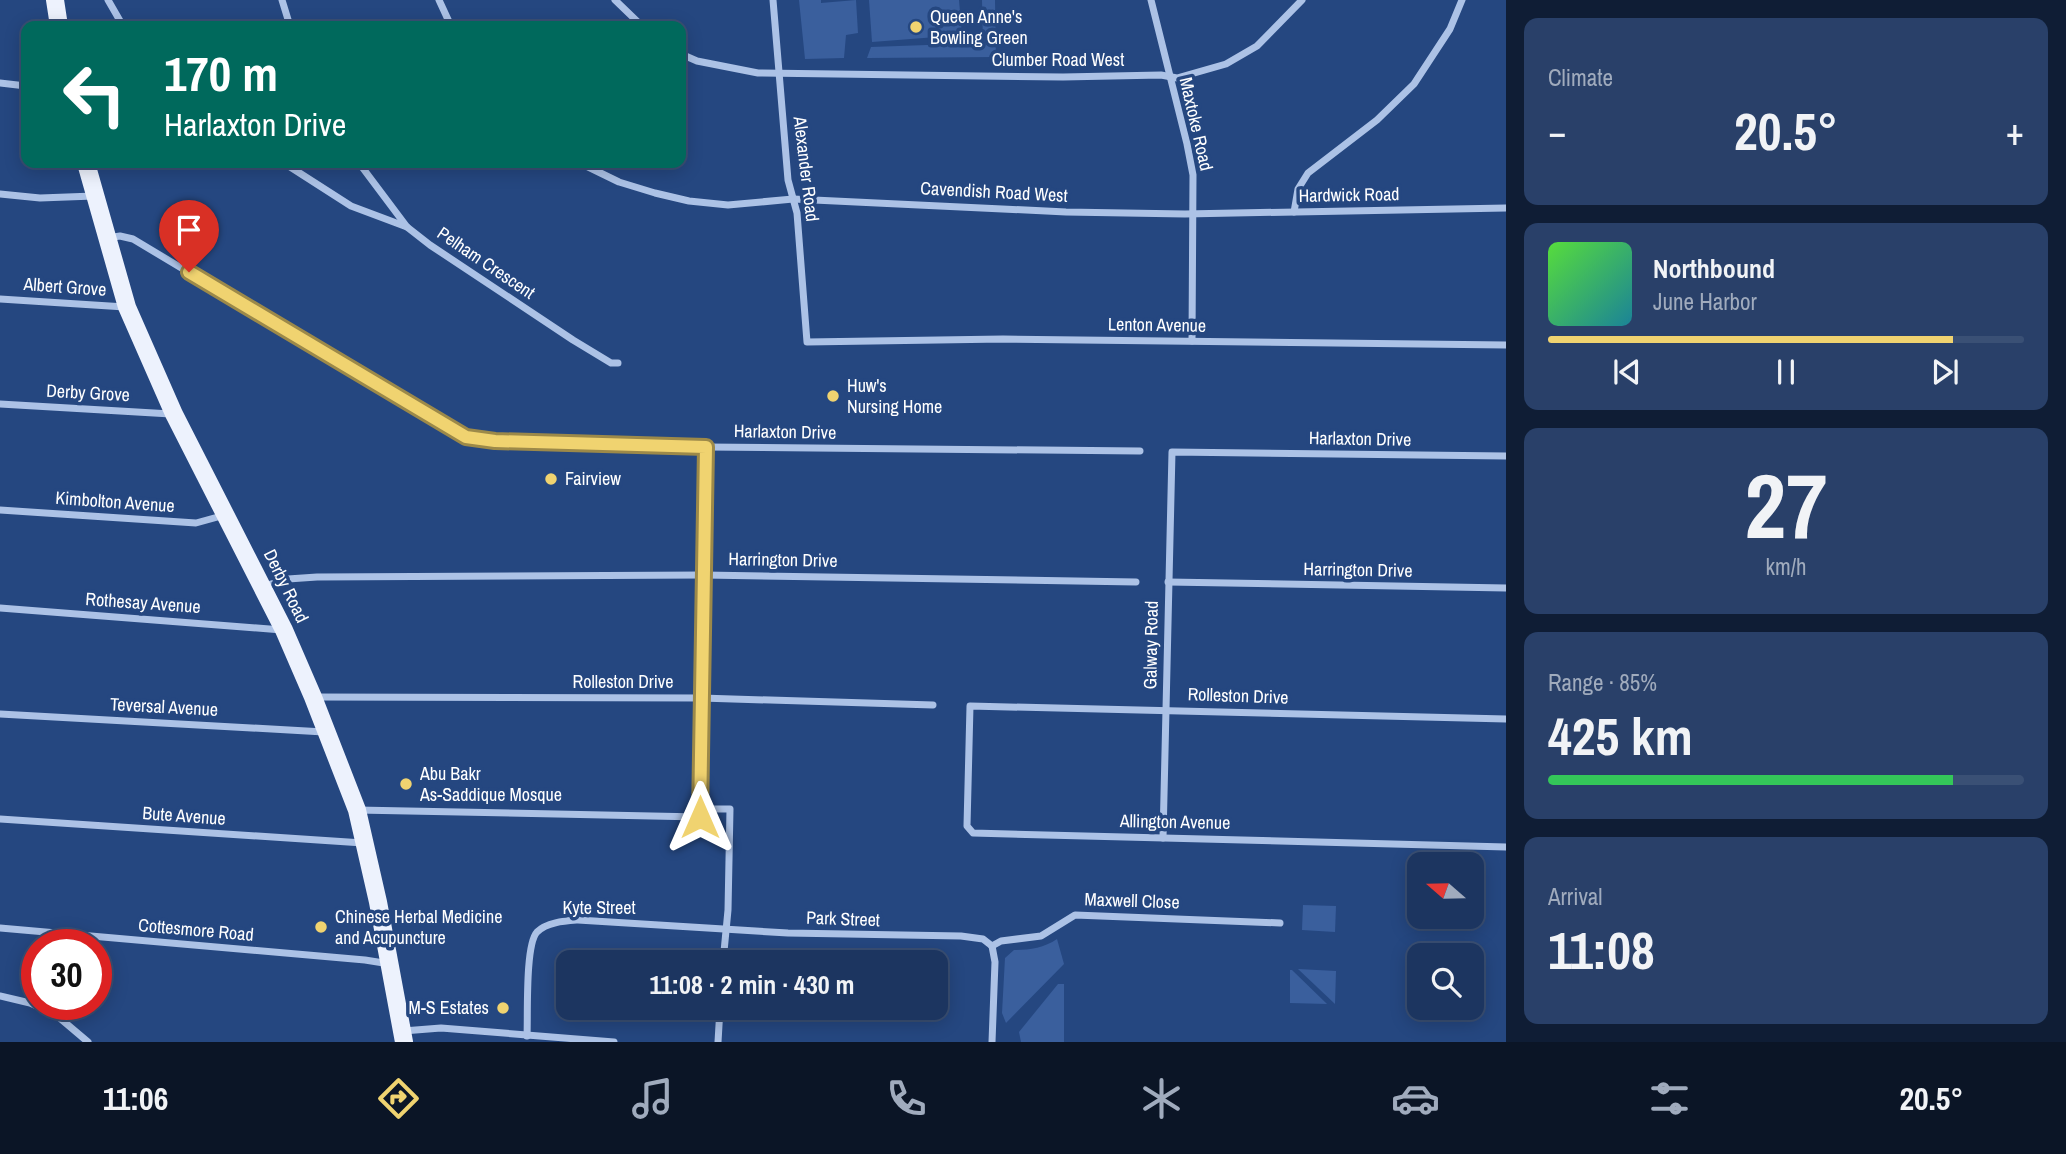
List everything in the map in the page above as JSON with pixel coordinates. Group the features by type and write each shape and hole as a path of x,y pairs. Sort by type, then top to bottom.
{"main road":[{"path":"55,0 58,21"},
{"name":"Derby Road","path":"87,168 127,307 174,414 264,586 313,697 357,810 366,843 403,1037"}],"street":[{"path":"108,0 119,21"},
{"path":"282,0 288,21"},
{"path":"439,0 449,21"},
{"path":"615,0 637,21"},
{"name":"Alexander Road","path":"773,0 788,180 797,213 807,342"},
{"name":"Maxtoke Road","path":"1151,0 1193,175 1192,341"},
{"name":"Clumber Road West","path":"686,56 697,61 758,73 1063,77 1169,75 1177,78 1214,69 1257,46 1302,0"},
{"path":"1294,212 1298,189 1308,173 1377,120 1414,83 1450,29 1462,0"},
{"path":"0,83 21,85"},
{"path":"292,168 351,206 407,227"},
{"name":"Pelham Crescent","path":"362,168 407,227 472,274 573,340 611,363 618,363"},
{"name":"Cavendish Road West","path":"590,168 619,182 680,199 728,205 793,199 1066,212 1193,214"},
{"path":"0,194 40,198 94,196"},
{"name":"Hardwick Road","path":"1193,214 1504,205"},
{"name":"Harlaxton Drive","path":"107,238 120,236 133,239 466,437 495,441 706,447 1140,451"},
{"name":"Albert Grove","path":"0,299 127,307"},
{"name":"Lenton Avenue","path":"807,342 1003,339 1506,345"},
{"name":"Derby Grove","path":"0,404 174,414"},
{"path":"700,813 706,447"},
{"name":"Harlaxton Drive","path":"1172,452 1506,456"},
{"name":"Galway Road","path":"1163,838 1172,452"},
{"name":"Kimbolton Avenue","path":"0,509 196,523 226,514"},
{"name":"Harrington Drive","path":"264,586 288,579 317,578 704,575 1136,582"},
{"name":"Harrington Drive","path":"1168,582 1506,588"},
{"name":"Rothesay Avenue","path":"0,608 284,630"},
{"name":"Rolleston Drive","path":"313,697 701,698 933,705"},
{"name":"Rolleston Drive","path":"970,706 1506,719"},
{"name":"Allington Avenue","path":"970,706 967,826 973,834 1506,847"},
{"name":"Teversal Avenue","path":"0,715 327,732"},
{"path":"357,810 700,813 730,809 724,950"},
{"name":"Bute Avenue","path":"0,820 366,843"},
{"name":"Maxwell Close","path":"992,946 1001,942 1041,936 1075,915 1280,923"},
{"name":"Kyte Street","path":"527,1036 530,951 534,935 539,930 559,921 578,920 726,929"},
{"name":"Cottesmore Road","path":"0,928 390,964"},
{"name":"Park Street","path":"726,929 828,935 961,936 983,939 992,946"},
{"path":"992,946 995,962 992,1042"},
{"path":"0,996 30,1003 55,1014 88,1042"},
{"path":"718,1042 719,1020"},
{"path":"403,1037 441,1028 560,1040 614,1042"}],"shaded area":[{"path":"799,0 821,0 821,3 856,0 858,33 846,35 844,58 805,59"},
{"name":"Queen Anne's Bowling Green","path":"869,0 959,0 962,35 872,42"},
{"path":"982,0 995,0 996,57 867,58 871,47 983,43"},
{"path":"1303,905 1336,906 1335,932 1302,930"},
{"path":"1057,939 1064,964 1006,1023 1002,1013 1005,958 1014,950 1036,948"},
{"path":"1298,969 1336,971 1335,1004"},
{"path":"1292,970 1327,1004 1290,1003"},
{"path":"1058,984 1064,984 1064,1042 1021,1042 1019,1032"}],"place":[{"name":"Queen Anne's Bowling Green","path":"916,27"},
{"name":"Huw's Nursing Home","path":"833,396"},
{"name":"Fairview","path":"551,479"},
{"name":"Abu Bakr As-Saddique Mosque","path":"406,784"},
{"name":"Chinese Herbal Medicine and Acupuncture","path":"321,927"},
{"name":"M-S Estates","path":"503,1008"}],"route":[{"path":"189,272 460,435 495,441 706,447 700,817"}]}
